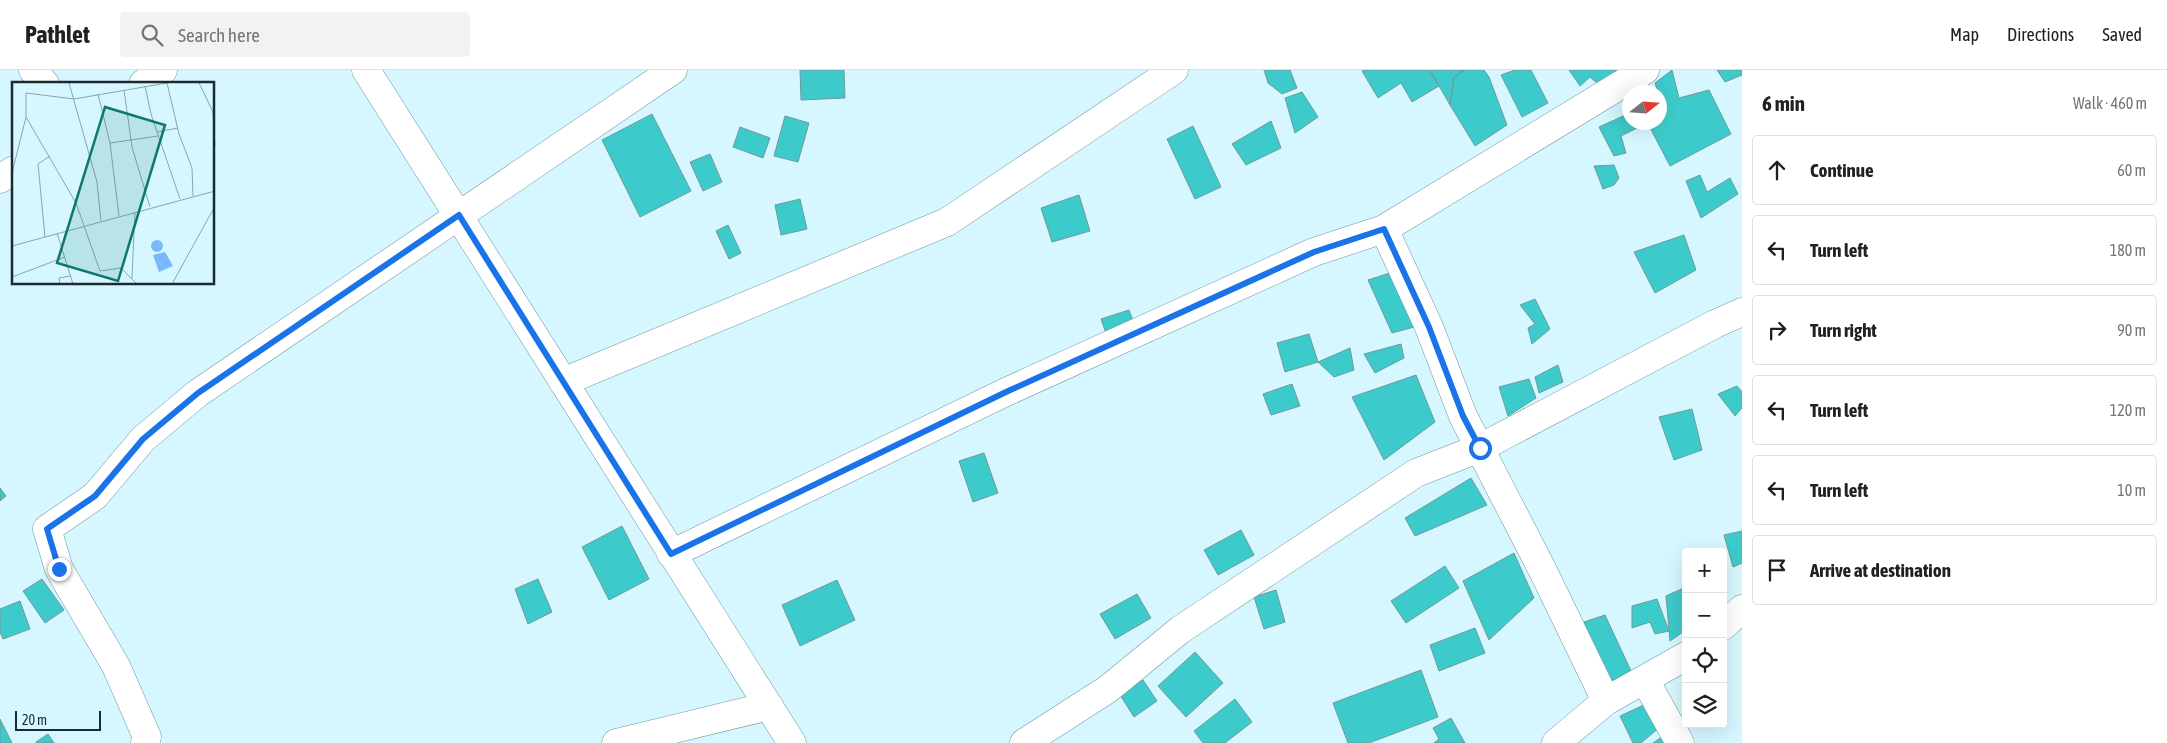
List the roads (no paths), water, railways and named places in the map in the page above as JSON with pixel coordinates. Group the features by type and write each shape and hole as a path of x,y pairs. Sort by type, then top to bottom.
{"street":[{"path":"33,70 43,82"},
{"path":"146,82 163,70"},
{"path":"366,70 792,743"},
{"path":"145,743 147,737 116,666 59,569 47,529 95,496 143,439 198,393 673,70"},
{"path":"563,382 947,222 1174,70"},
{"path":"671,554 1070,364 1314,252 1384,229 1645,70"},
{"path":"0,179 12,171"},
{"path":"1384,229 1429,327 1463,416 1606,701"},
{"path":"1024,743 1108,689 1180,630 1416,474 1480,448 1715,324 1742,312"},
{"path":"1727,622 1742,609"},
{"path":"1556,743 1606,701 1682,658"},
{"path":"1645,680 1680,743"},
{"path":"616,743 768,706"}]}
